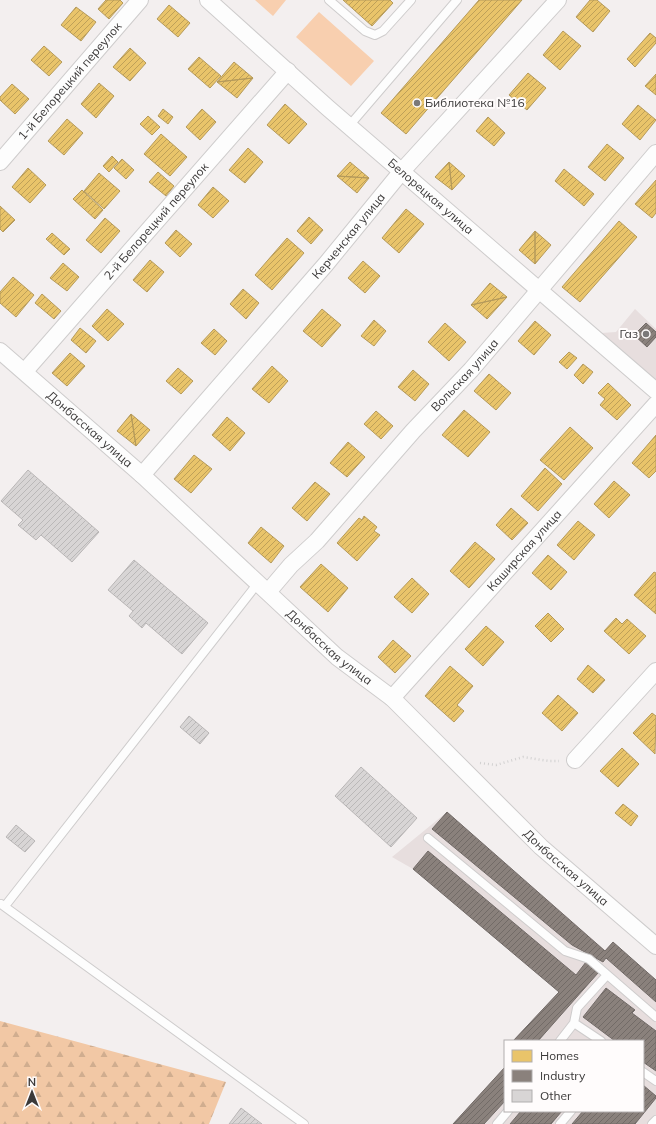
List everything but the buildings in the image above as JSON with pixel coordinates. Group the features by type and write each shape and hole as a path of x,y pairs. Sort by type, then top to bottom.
{"street":[{"name":"1-й Белорецкий переулок","path":"0,162 140,0"},
{"name":"Белорецкая улица","path":"208,0 349,126 656,391"},
{"name":"Керченская улица","path":"142,475 326,264 402,171 558,0"},
{"name":"2-й Белорецкий переулок","path":"25,371 288,71"},
{"name":"Вольская улица","path":"263,587 291,565 317,541 413,431 471,370 538,289 656,153"},
{"name":"Донбасская улица","path":"0,351 25,371 142,475 337,657 392,698 454,758 541,847 656,946"},
{"name":"Каширская улица","path":"392,698 656,404"},
{"path":"575,760 656,671"}],"lane":[{"path":"330,0 365,31 375,35 383,31 411,0"},
{"path":"349,126 457,0"},
{"path":"263,587 2,905 304,1124"},
{"path":"428,838 564,952 589,959 656,1017"},
{"path":"561,1040 574,1023 577,1008 607,975"},
{"path":"574,1023 600,1040"},
{"path":"644,1073 656,1081"},
{"path":"497,1124 507,1112"},
{"path":"560,1124 570,1112"},
{"path":"652,1124 656,1120"}],"path":[{"path":"454,758 496,765 523,757 549,761 575,760"}],"shaded area":[{"path":"255,0 286,0 273,16"},
{"path":"319,12 374,61 351,86 296,37"},
{"path":"635,309 656,329 656,380 601,333 616,332"},
{"path":"447,812 605,950 613,942 656,980 656,1124 453,1124 504,1068 504,1112 644,1112 644,1040 514,1040 559,992 413,869 392,857"}],"green space":[{"path":"0,1021 226,1082 209,1124 0,1124"}],"place":[{"name":"Библиотека №16","path":"417,103"},
{"name":"Газ","path":"646,334"}]}
